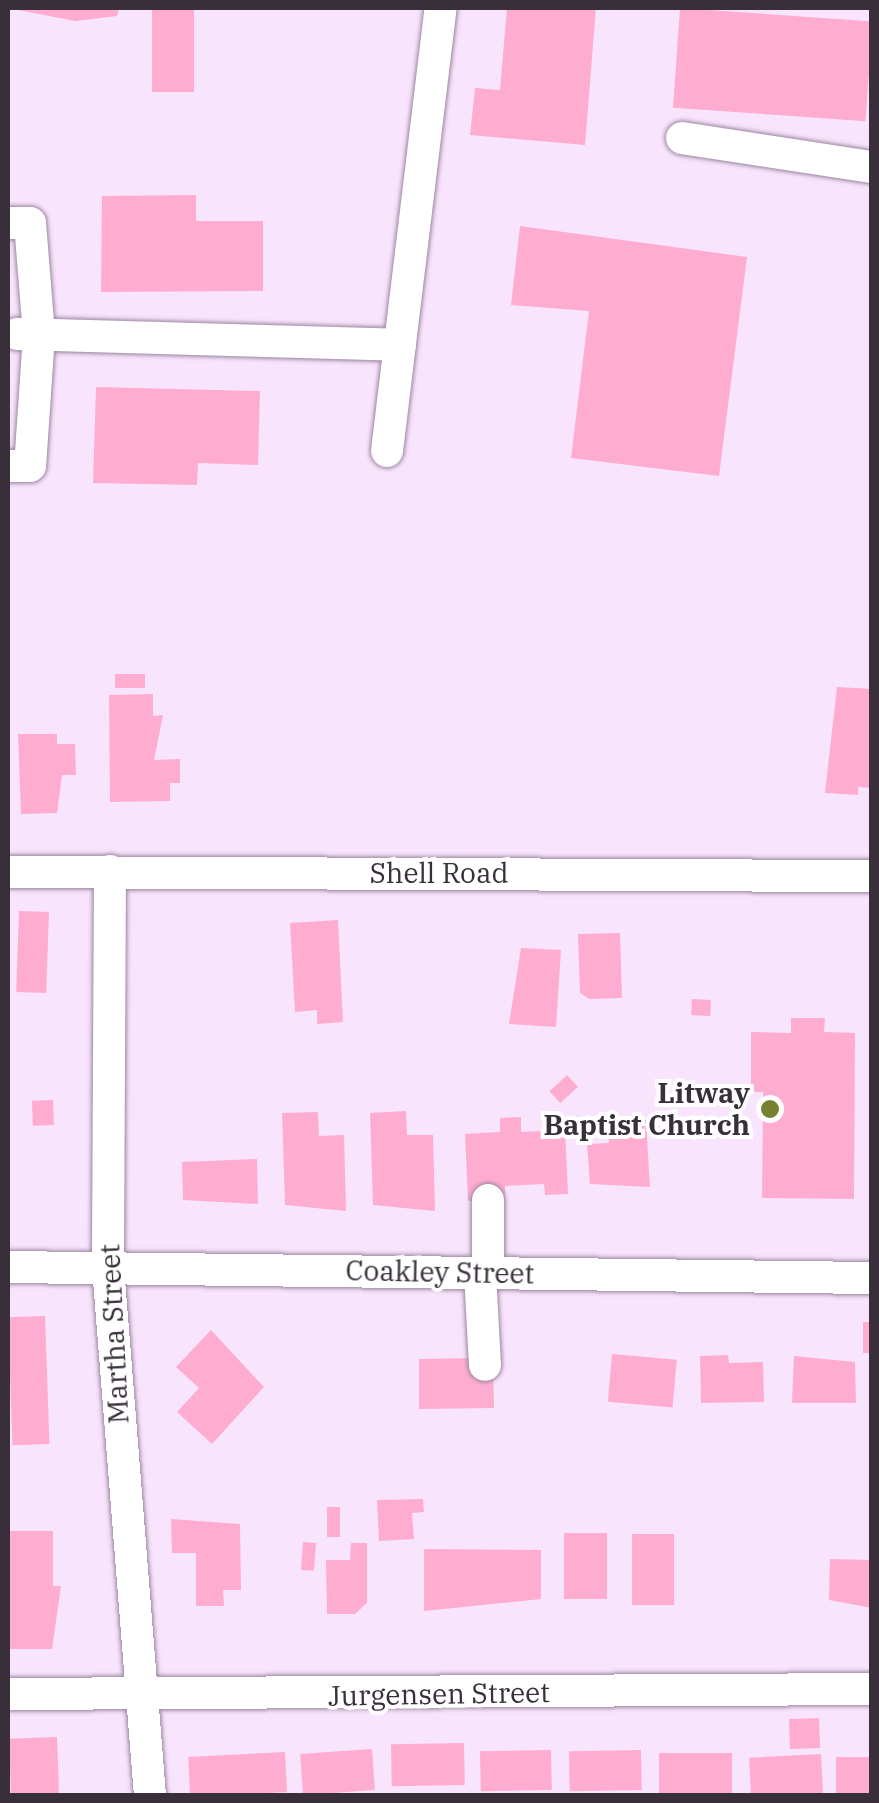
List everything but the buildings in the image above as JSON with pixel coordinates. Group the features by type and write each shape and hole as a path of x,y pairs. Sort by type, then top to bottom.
{"street":[{"path":"387,451 441,8"},
{"path":"682,138 872,167"},
{"path":"8,223 30,223 30,466 8,466"},
{"path":"28,335 400,345"},
{"name":"Martha Street","path":"110,871 108,1268 138,1698 150,1796"},
{"name":"Shell Road","path":"8,872 872,876"},
{"path":"485,1365 488,1200"},
{"name":"Coakley Street","path":"8,1266 872,1278"},
{"name":"Jurgensen Street","path":"8,1694 138,1698 872,1688"}],"place":[{"name":"Litway Baptist Church","path":"770,1109"}]}
